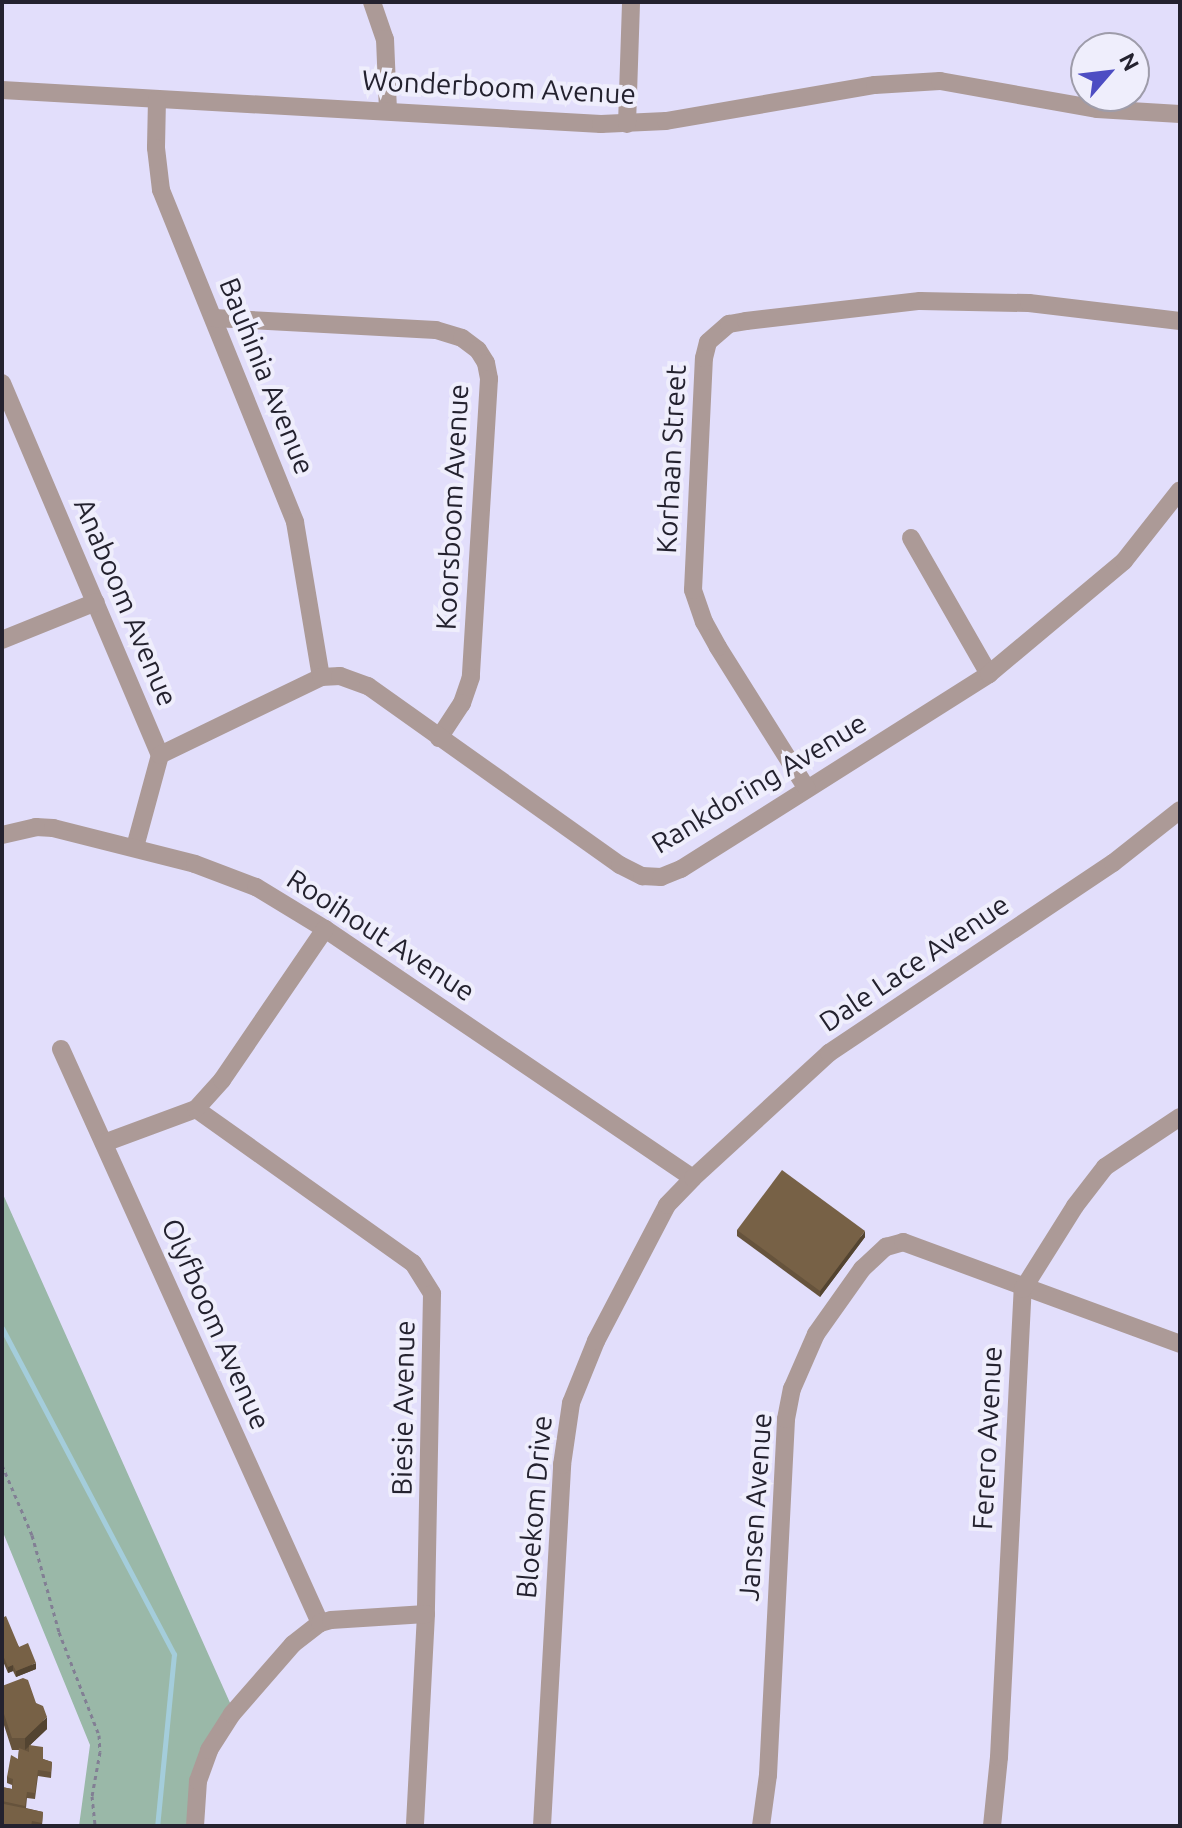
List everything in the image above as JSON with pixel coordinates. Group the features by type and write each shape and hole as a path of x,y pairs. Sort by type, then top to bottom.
{"street":[{"path":"372,2 385,39 388,110"},
{"path":"627,124 631,2"},
{"name":"Wonderboom Avenue","path":"2,90 627,124 705,116 875,85 940,81 1097,109 1180,114"},
{"name":"Bauhinia Avenue","path":"157,99 156,148 161,190 295,522 321,677"},
{"name":"Korhaan Street","path":"807,789 718,647 704,622 693,590 704,358 708,342 729,324 920,301 1029,303 1180,321"},
{"name":"Koorsboom Avenue","path":"214,318 436,330 462,338 478,350 486,363 489,379 471,677 462,703 439,738"},
{"name":"Anaboom Avenue","path":"2,383 160,755"},
{"name":"Rankdoring Avenue","path":"321,677 340,676 368,686 620,865 651,878 681,869 989,674 1124,561 1180,490"},
{"path":"911,538 989,674"},
{"path":"2,640 96,602"},
{"path":"135,847 160,755 321,677"},
{"name":"Dale Lace Avenue","path":"693,1178 802,1076 854,1034 1113,863 1180,810"},
{"name":"Rooihout Avenue","path":"2,835 36,827 53,828 135,847 233,876 325,929 693,1178"},
{"path":"104,1143 196,1109 222,1080 325,929"},
{"name":"Olyfboom Avenue","path":"61,1049 320,1623"},
{"name":"Biesie Avenue","path":"196,1109 413,1263 428,1282 434,1316 426,1614 415,1826"},
{"name":"Ferero Avenue","path":"992,1826 999,1757 1023,1289 1075,1206 1105,1167 1180,1117"},
{"name":"Bloekom Drive","path":"542,1826 562,1465 571,1403 596,1341 667,1205 693,1178"},
{"name":"Jansen Avenue","path":"761,1826 768,1775 786,1419 792,1389 816,1334 847,1286 874,1257 893,1243 912,1244 1023,1289 1180,1344"},
{"path":"195,1826 200,1771 225,1724 293,1644 320,1623 426,1614"}],"path":[{"path":"2,1465 32,1535 59,1632 99,1735 100,1752 92,1796 95,1826"}],"green space":[{"path":"2,1192 235,1714 206,1772 203,1826 79,1826 90,1745 2,1530"}],"building":[{"path":"782,1170 865,1231 820,1291 737,1230"},
{"path":"6,1616 19,1647 28,1643 36,1663 16,1671 13,1665 8,1667 2,1653 2,1618"},
{"path":"23,1678 28,1680 36,1703 43,1706 47,1717 25,1738 12,1738 2,1708 2,1686"},
{"path":"29,1745 43,1747 43,1759 52,1762 51,1772 38,1770 35,1793 27,1792 25,1806 2,1801 2,1787 12,1789 13,1779 7,1777 11,1755 18,1759 19,1748 29,1752"},
{"path":"4,1804 43,1812 42,1823 32,1821 31,1826 2,1826"}],"waterway":[{"path":"2,1328 174,1654 157,1826"}]}
